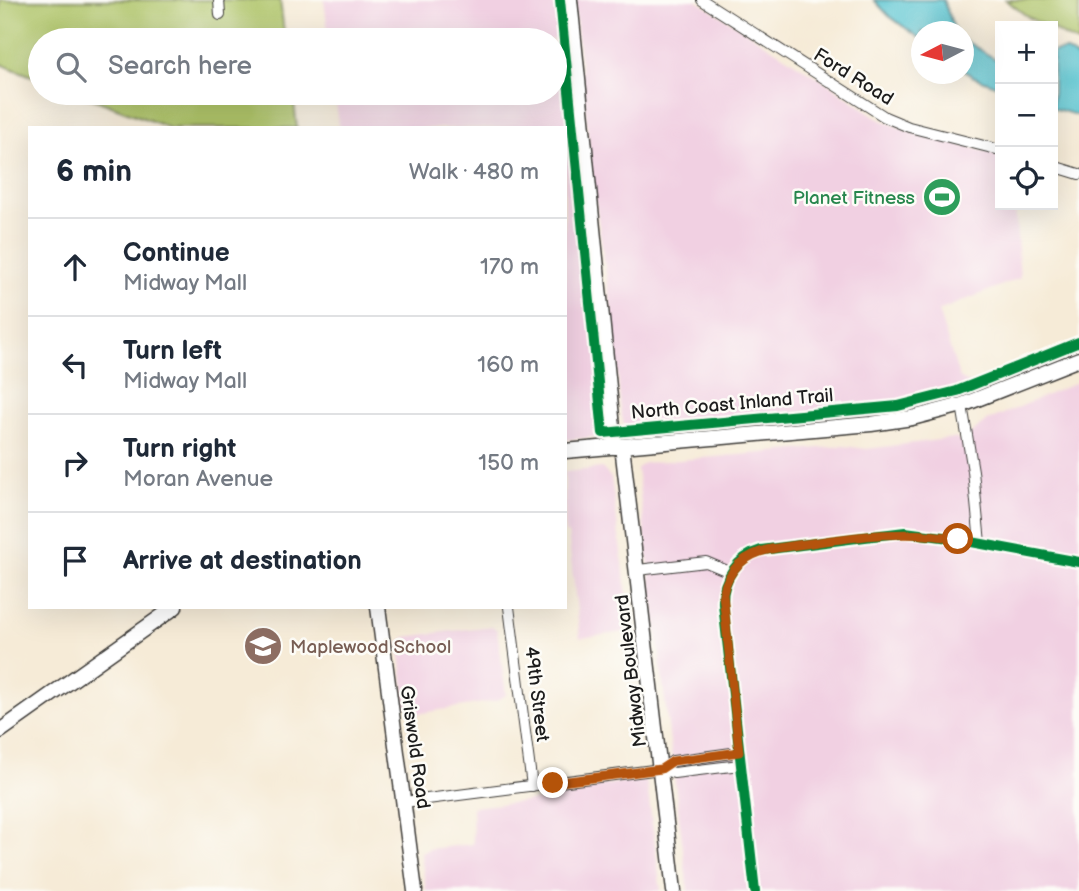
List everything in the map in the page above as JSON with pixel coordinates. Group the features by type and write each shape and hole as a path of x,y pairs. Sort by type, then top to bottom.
{"street":[{"path":"219,0 220,15"},
{"name":"Midway Boulevard","path":"570,0 619,447 638,570 674,891"},
{"name":"Ford Road","path":"702,0 885,117 909,127 995,149"},
{"path":"1058,168 1079,174"},
{"path":"567,451 912,418 962,405 1079,359"},
{"path":"962,405 967,426 980,543"},
{"path":"755,891 723,604 724,585 730,572 748,556 761,550 887,534 922,533 1079,562"},
{"path":"638,570 706,562 730,572"},
{"path":"0,731 172,609"},
{"name":"Griswold Road","path":"378,609 415,891"},
{"name":"49th Street","path":"509,609 532,786"},
{"path":"661,769 673,761 739,752"},
{"path":"404,802 661,769 674,773 740,765"}],"shaded area":[{"path":"324,0 564,0 567,28 328,28"},
{"path":"574,0 696,0 879,119 915,134 995,154 995,210 1015,210 1020,278 938,311 959,376 974,386 981,386 904,408 825,418 637,433 624,424 621,415 614,327 593,185"},
{"path":"567,29 598,326 603,436 567,440 567,126 339,126 336,105 567,105"},
{"path":"1075,383 1079,384 1079,891 688,891 637,469 644,463 844,446 867,449 954,438 961,441 987,421"},
{"path":"602,468 611,478 632,631 580,638 567,533 567,472"},
{"path":"492,626 497,630 506,695 495,701 416,714 406,707 399,644 405,637"},
{"path":"643,779 647,784 661,891 426,891 421,853 429,849 473,844 472,807 541,800 540,794"}],"green space":[{"path":"0,0 280,0 284,28 28,28 28,74 0,64"},
{"path":"1006,0 1079,0 1079,44 1058,33 1058,21 1036,21"},
{"path":"109,105 294,105 297,126 165,126"}],"water":[{"path":"874,0 943,0 951,21 911,21 911,32 889,16"},
{"path":"974,46 995,59 995,85 974,77"},
{"path":"1065,50 1079,59 1079,116 1058,110 1058,51"}],"cycle path":[{"name":"North Coast Inland Trail","path":"560,0 563,28"},
{"name":"North Coast Inland Trail","path":"567,70 603,433 898,406 957,391 1079,342"},
{"path":"755,891 723,604 725,586 738,564 752,553 761,550 905,532 1079,562"}],"place":[{"name":"Planet Fitness","path":"942,197"},
{"name":"Maplewood School","path":"263,646"}],"route":[{"path":"553,783 661,769 673,761 739,752 723,594 729,573 748,556 758,551 892,533 922,533 958,539"}]}
